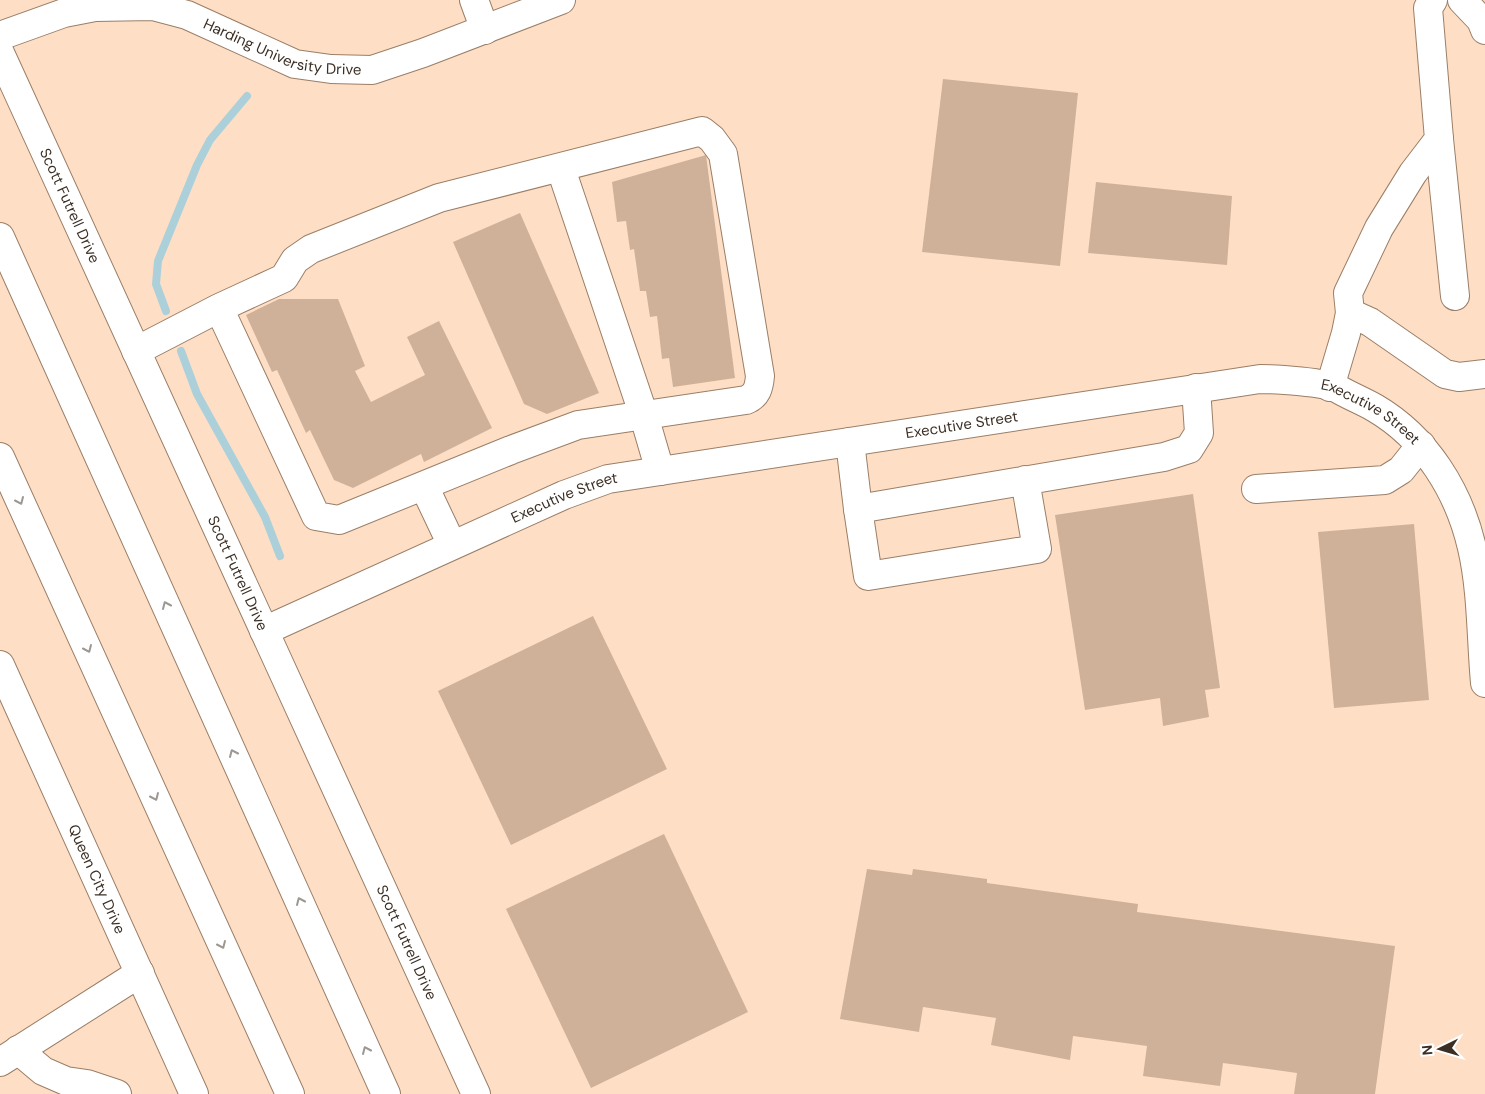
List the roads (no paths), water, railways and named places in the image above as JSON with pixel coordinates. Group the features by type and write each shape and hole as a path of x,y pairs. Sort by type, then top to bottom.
{"main road":[{"path":"474,0 485,30"},
{"name":"Harding University Drive","path":"0,36 64,13 94,7 154,6 187,15 295,64 331,69 372,70 485,30 561,0"},
{"path":"1432,0 1428,8 1455,296"},
{"path":"1462,0 1481,20 1485,30"},
{"name":"Scott Futrell Drive","path":"0,53 476,1094"},
{"path":"136,351 219,308 284,278 295,260 311,249 439,198 561,169 702,131 712,139 723,154 760,376 759,388 753,397 746,400 578,425 340,520 316,516 219,308"},
{"path":"1330,387 1350,313 1348,293 1378,228 1413,173 1439,139"},
{"path":"561,169 644,416 660,472"},
{"path":"0,237 386,1094"},
{"path":"1350,313 1370,322 1445,374 1459,377 1485,374"},
{"name":"Executive Street","path":"264,631 564,495 608,480 1260,378 1284,379 1338,389 1376,408 1407,432 1421,446 1444,476 1462,511 1472,548 1484,670"},
{"path":"858,509 1164,457 1189,449 1199,433 1196,388"},
{"path":"850,442 868,576 1037,549 1025,480"},
{"path":"1256,489 1385,480 1400,470 1421,446"},
{"path":"0,457 290,1094"},
{"path":"424,486 452,546"},
{"name":"Queen City Drive","path":"0,665 194,1094"},
{"path":"9,1056 140,973"},
{"path":"9,1056 66,1081 87,1084 116,1094"}],"waterway":[{"path":"166,311 156,284 158,261 197,165 210,140 247,96"},
{"path":"181,351 197,394 265,517 280,556"}]}
